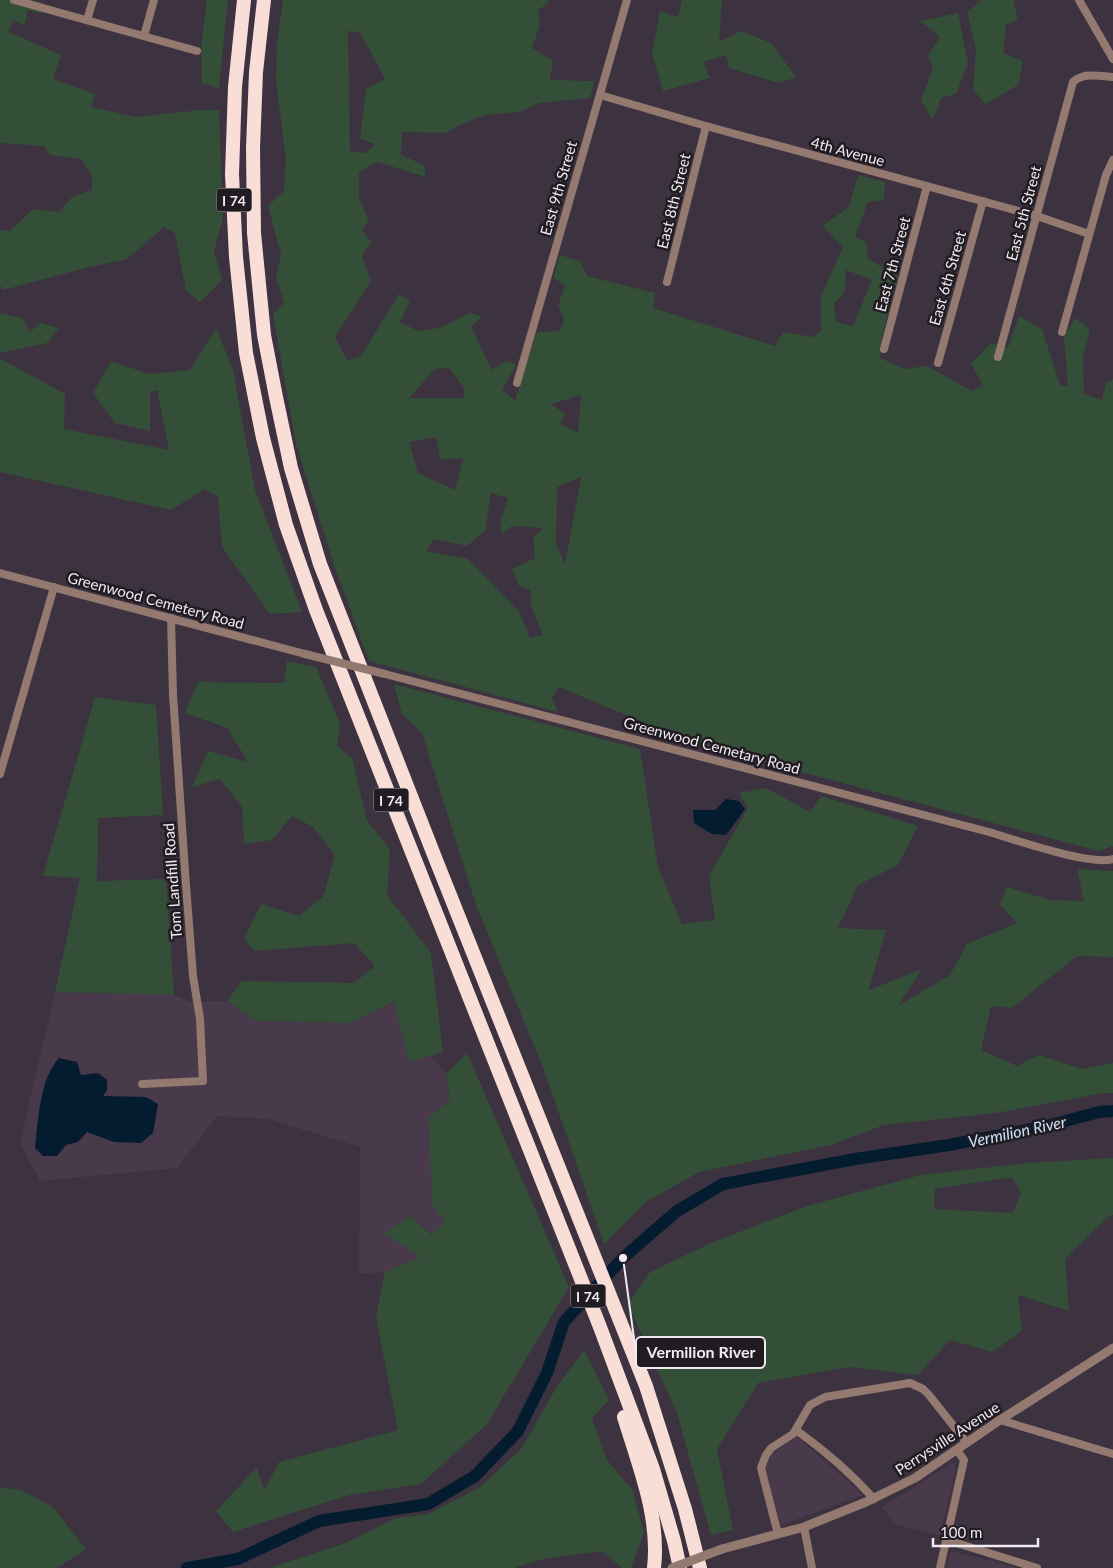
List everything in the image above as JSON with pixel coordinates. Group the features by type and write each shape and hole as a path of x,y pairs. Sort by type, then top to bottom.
{"highway":[{"name":"I 74","path":"244,0 235,87 232,174 236,257 246,353 263,438 286,525 316,610 600,1327 623,1403 653,1469 680,1568"},
{"name":"I 74","path":"264,0 256,72 253,148 254,233 264,335 291,468 324,573 564,1184 646,1386 685,1509 700,1568"},
{"path":"646,1386 658,1410 681,1472 693,1508 708,1568"},
{"path":"623,1403 654,1528 654,1568"}],"street":[{"path":"14,0 197,51"},
{"path":"87,20 93,0"},
{"path":"144,36 154,0"},
{"name":"East 9th Street","path":"516,383 627,0"},
{"path":"1078,0 1113,59"},
{"name":"East 5th Street","path":"998,357 1073,82 1078,77 1086,76 1113,77"},
{"name":"4th Avenue","path":"600,95 706,126 1036,216 1089,234"},
{"name":"East 8th Street","path":"667,282 706,126"},
{"path":"1062,332 1106,175 1113,160"},
{"name":"East 7th Street","path":"884,349 927,186"},
{"name":"East 6th Street","path":"938,363 983,201"},
{"name":"Greenwood Cemetery Road","path":"0,573 305,654"},
{"path":"0,774 54,587"},
{"name":"Tom Landfill Road","path":"142,1084 203,1081 200,1019 193,976 173,696 171,618"},
{"name":"Greenwood Cemetary Road","path":"305,654 990,832 1080,858 1106,861 1113,859"},
{"name":"Perrysville Avenue","path":"672,1568 722,1549 804,1527 874,1498 915,1478 1000,1420 1113,1348"},
{"path":"778,1534 761,1468 771,1448 793,1434 810,1405 816,1400 910,1383 929,1394 968,1443"},
{"path":"1000,1420 1113,1454"},
{"path":"796,1430 827,1453 874,1498"},
{"path":"940,1568 964,1460 957,1450"},
{"path":"804,1527 812,1568"},
{"path":"947,1540 1037,1568"}],"shaded area":[{"path":"55,992 174,995 190,1002 227,1001 256,1021 351,1023 395,1002 409,1061 431,1056 446,1074 450,1101 444,1222 433,1235 411,1216 420,1258 385,1272 359,1274 360,1147 268,1119 217,1116 177,1168 40,1181 20,1143"},
{"path":"797,1437 863,1495 781,1525 765,1471 771,1453"},
{"path":"954,1462 956,1468 940,1535 896,1525 882,1507"},
{"path":"951,1551 1015,1567 1015,1568 946,1568"}],"green space":[{"path":"0,0 32,0 42,3 42,14 28,10 24,25 13,20 9,32 61,55 53,79 95,94 91,107 136,117 201,110 219,110 223,218 214,251 222,280 200,302 186,291 175,233 164,227 127,259 3,290 0,285 0,230 10,231 33,209 59,212 72,197 92,190 92,175 81,159 50,155 44,146 0,143"},
{"path":"207,0 228,0 219,88 202,83 201,46"},
{"path":"283,0 547,0 549,3 538,10 540,24 532,48 553,61 550,80 594,81 590,98 539,103 520,112 485,115 445,133 402,132 401,155 424,165 426,177 377,162 359,172 359,199 369,220 362,230 371,242 362,256 371,281 335,337 347,360 361,356 399,294 410,301 400,322 418,331 439,328 470,313 482,317 471,327 492,370 506,361 516,365 502,390 515,400 537,332 560,331 564,319 558,306 565,285 553,278 560,255 580,261 587,276 655,293 653,308 775,346 783,332 814,337 821,331 821,296 843,247 822,226 849,207 858,175 885,182 884,200 868,202 855,237 866,242 868,259 898,276 882,337 880,358 905,369 927,366 972,391 983,385 971,364 991,343 1008,348 1019,316 1042,329 1060,385 1068,386 1064,337 1075,318 1090,329 1083,357 1084,394 1102,400 1106,383 1113,379 1113,846 1099,851 692,743 559,687 552,698 558,712 369,661 335,568 296,444 273,314 284,303 276,277 281,255 268,206 284,191 286,160 276,81 277,44","holes":["348,31 360,32 385,79 366,89 360,139 375,144 366,153 350,151","846,270 872,280 853,326 836,322 834,304 845,291","449,368 465,389 463,398 409,398 435,369","581,395 578,432 560,424 565,414 551,404","436,437 440,459 463,458 455,490 418,473 409,442","581,477 565,564 556,544 557,487","491,493 508,498 501,520 502,534 512,526 543,528 533,538 535,558 512,569 519,586 531,590 531,606 543,635 530,638 519,611 468,559 426,551 434,539 467,546 485,531"]},
{"path":"682,0 722,0 719,42 741,31 771,43 796,77 779,83 729,68 726,55 703,62 710,78 663,91 652,54 660,11 678,17"},
{"path":"981,0 1013,0 1018,20 1006,25 1003,53 1023,61 1018,85 986,104 973,90 976,49 967,12"},
{"path":"958,13 968,63 956,94 941,98 933,120 921,101 933,68 928,56 940,37 920,21"},
{"path":"0,313 22,318 30,332 40,323 59,328 47,343 0,353"},
{"path":"216,328 233,370 255,490 302,612 270,614 222,547 218,497 205,489 171,510 0,472 0,360 65,394 64,429 169,450 157,390 150,392 150,431 115,423 93,393 111,361 149,374 190,370"},
{"path":"287,661 316,667 340,724 337,746 352,758 367,820 390,850 387,895 431,953 443,1052 409,1062 394,1002 351,1023 256,1021 227,1001 242,981 354,983 375,966 354,943 254,951 244,938 261,904 299,916 323,897 335,855 313,827 292,816 272,840 244,844 242,807 220,779 192,787 208,751 248,762 227,728 185,713 198,682 284,683"},
{"path":"394,684 640,749 658,867 682,924 715,920 709,876 748,808 739,793 766,788 810,812 821,796 918,826 898,865 858,885 838,928 886,930 869,990 922,969 898,1006 950,975 967,944 1017,923 1000,905 1007,887 1050,900 1084,901 1077,869 1113,871 1113,957 1077,956 1012,1008 991,1006 981,1050 1017,1066 1039,1055 1082,1069 1113,1063 1113,1093 1104,1093 996,1113 884,1125 831,1145 699,1172 646,1202 604,1244 544,1070 476,905 422,733 402,714"},
{"path":"95,697 156,705 163,815 98,818 97,881 166,879 174,995 55,992 80,878 43,876"},
{"path":"467,1053 569,1287 487,1424 421,1484 349,1495 233,1532 216,1511 257,1467 264,1491 279,1462 398,1430 376,1317 385,1272 420,1257 384,1233 411,1216 432,1235 444,1222 432,1204 429,1117 450,1101 446,1074"},
{"path":"1113,1158 1113,1215 1110,1215 1065,1259 1069,1311 1018,1295 1022,1331 992,1352 950,1340 918,1375 849,1367 758,1383 717,1449 733,1530 711,1535 677,1413 628,1304 650,1272 711,1243 807,1206 921,1175 1026,1163","holes":["1012,1177 1021,1192 1013,1213 934,1209 935,1189"]},
{"path":"584,1350 609,1400 592,1418 607,1460 633,1491 644,1533 631,1568 622,1568 602,1551 544,1559 514,1568 269,1568 343,1544 396,1518 428,1514 480,1487 522,1448 556,1388"},
{"path":"0,1487 21,1490 53,1507 86,1549 57,1568 0,1568"}],"water":[{"path":"726,799 739,801 745,809 726,835 712,834 694,823 693,810 715,810"},
{"path":"59,1058 77,1062 81,1075 98,1073 107,1080 107,1090 103,1096 146,1097 158,1104 153,1133 141,1143 114,1142 87,1132 78,1142 66,1145 57,1156 43,1156 35,1148 41,1100 48,1077"}],"waterway":[{"name":"Vermilion River","path":"187,1568 238,1559 319,1521 428,1504 475,1476 518,1431 547,1373 564,1322 623,1258 677,1211 723,1184 855,1159 949,1145 1047,1126 1099,1112 1113,1111"}],"place":[{"name":"Vermilion River","path":"623,1258"}]}
